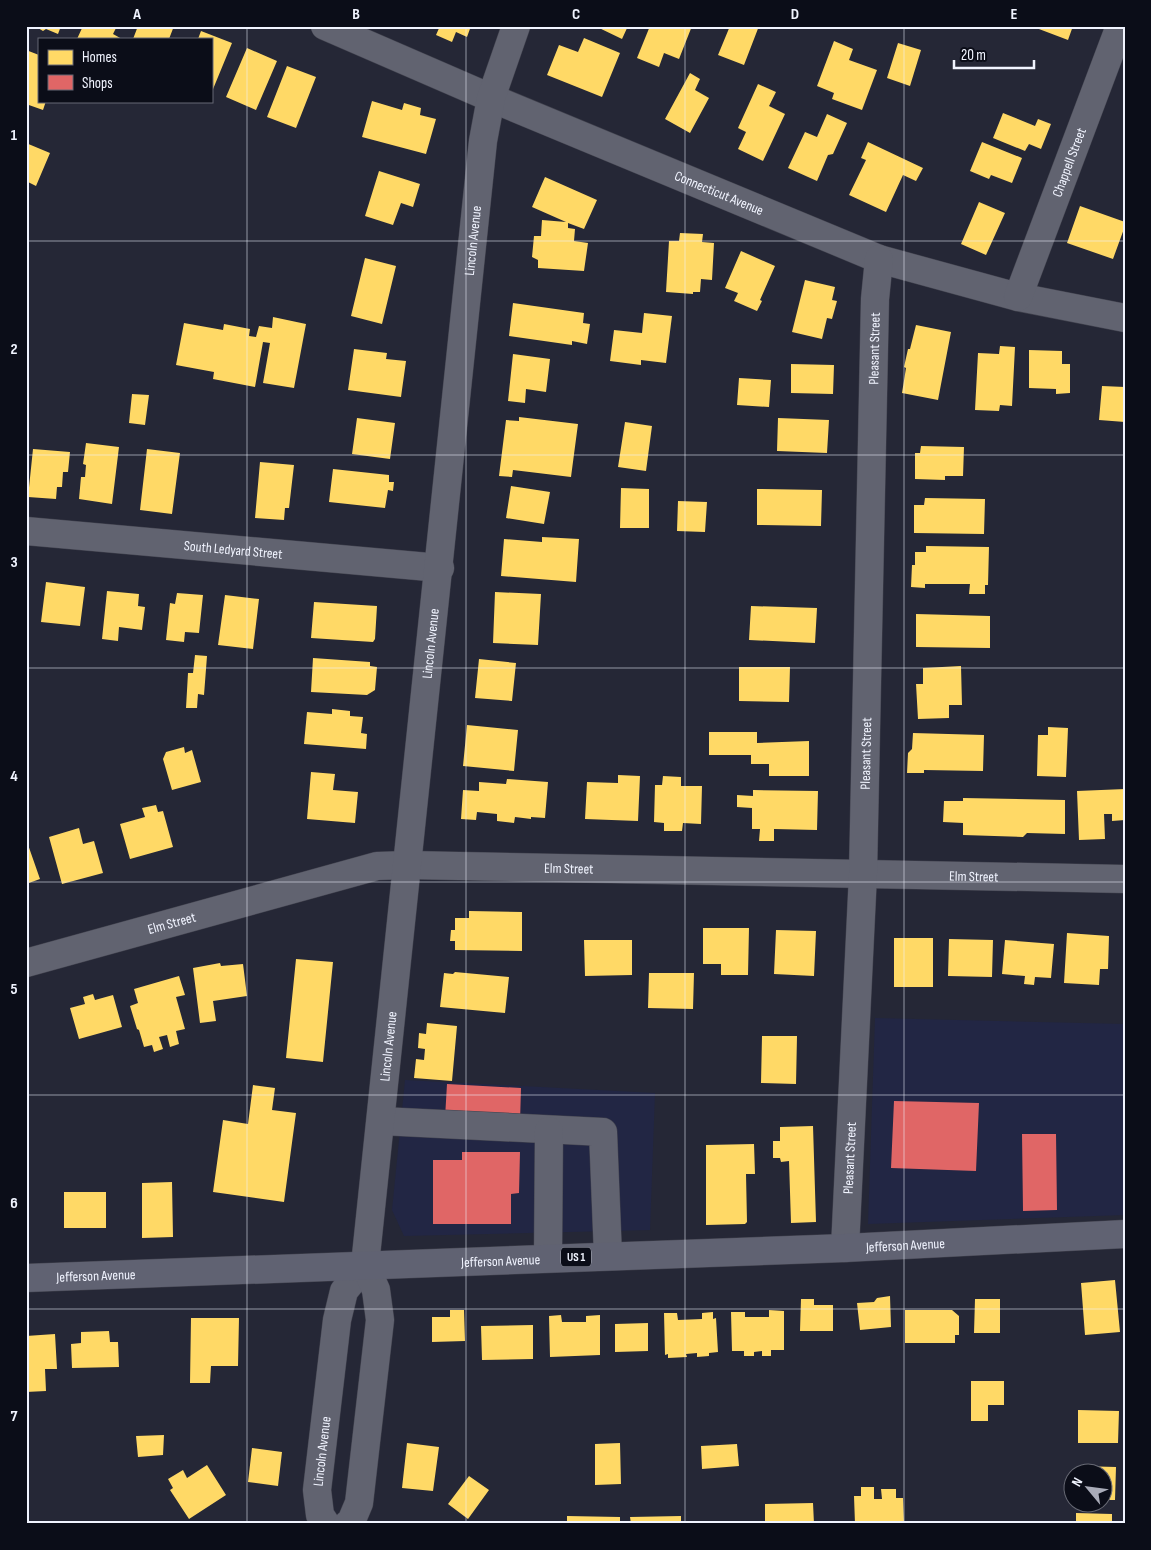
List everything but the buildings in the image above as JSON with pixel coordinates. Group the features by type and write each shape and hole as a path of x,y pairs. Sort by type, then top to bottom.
{"main road":[{"name":"Jefferson Avenue","path":"26,1278 845,1248 1125,1234"}],"street":[{"name":"Connecticut Avenue","path":"325,26 491,98 879,259 1018,298 1125,318"},
{"name":"Lincoln Avenue","path":"326,1524 320,1515 317,1490 337,1320 344,1291 365,1265 440,568 483,141 491,98 516,26"},
{"name":"Chappell Street","path":"1018,298 1120,26"},
{"name":"Pleasant Street","path":"845,1248 863,874 875,299 879,259"},
{"name":"South Ledyard Street","path":"26,531 440,568"},
{"name":"Elm Street","path":"26,963 377,866 408,865 1125,879"},
{"path":"381,1121 549,1131 604,1132 608,1256"},
{"path":"548,1258 549,1131"},
{"path":"348,1524 351,1522 359,1503 380,1320 376,1290 365,1265"}],"shaded area":[{"path":"875,1018 1125,1024 1125,1215 868,1224"},
{"path":"405,1080 655,1093 650,1230 404,1236 392,1210"}]}
